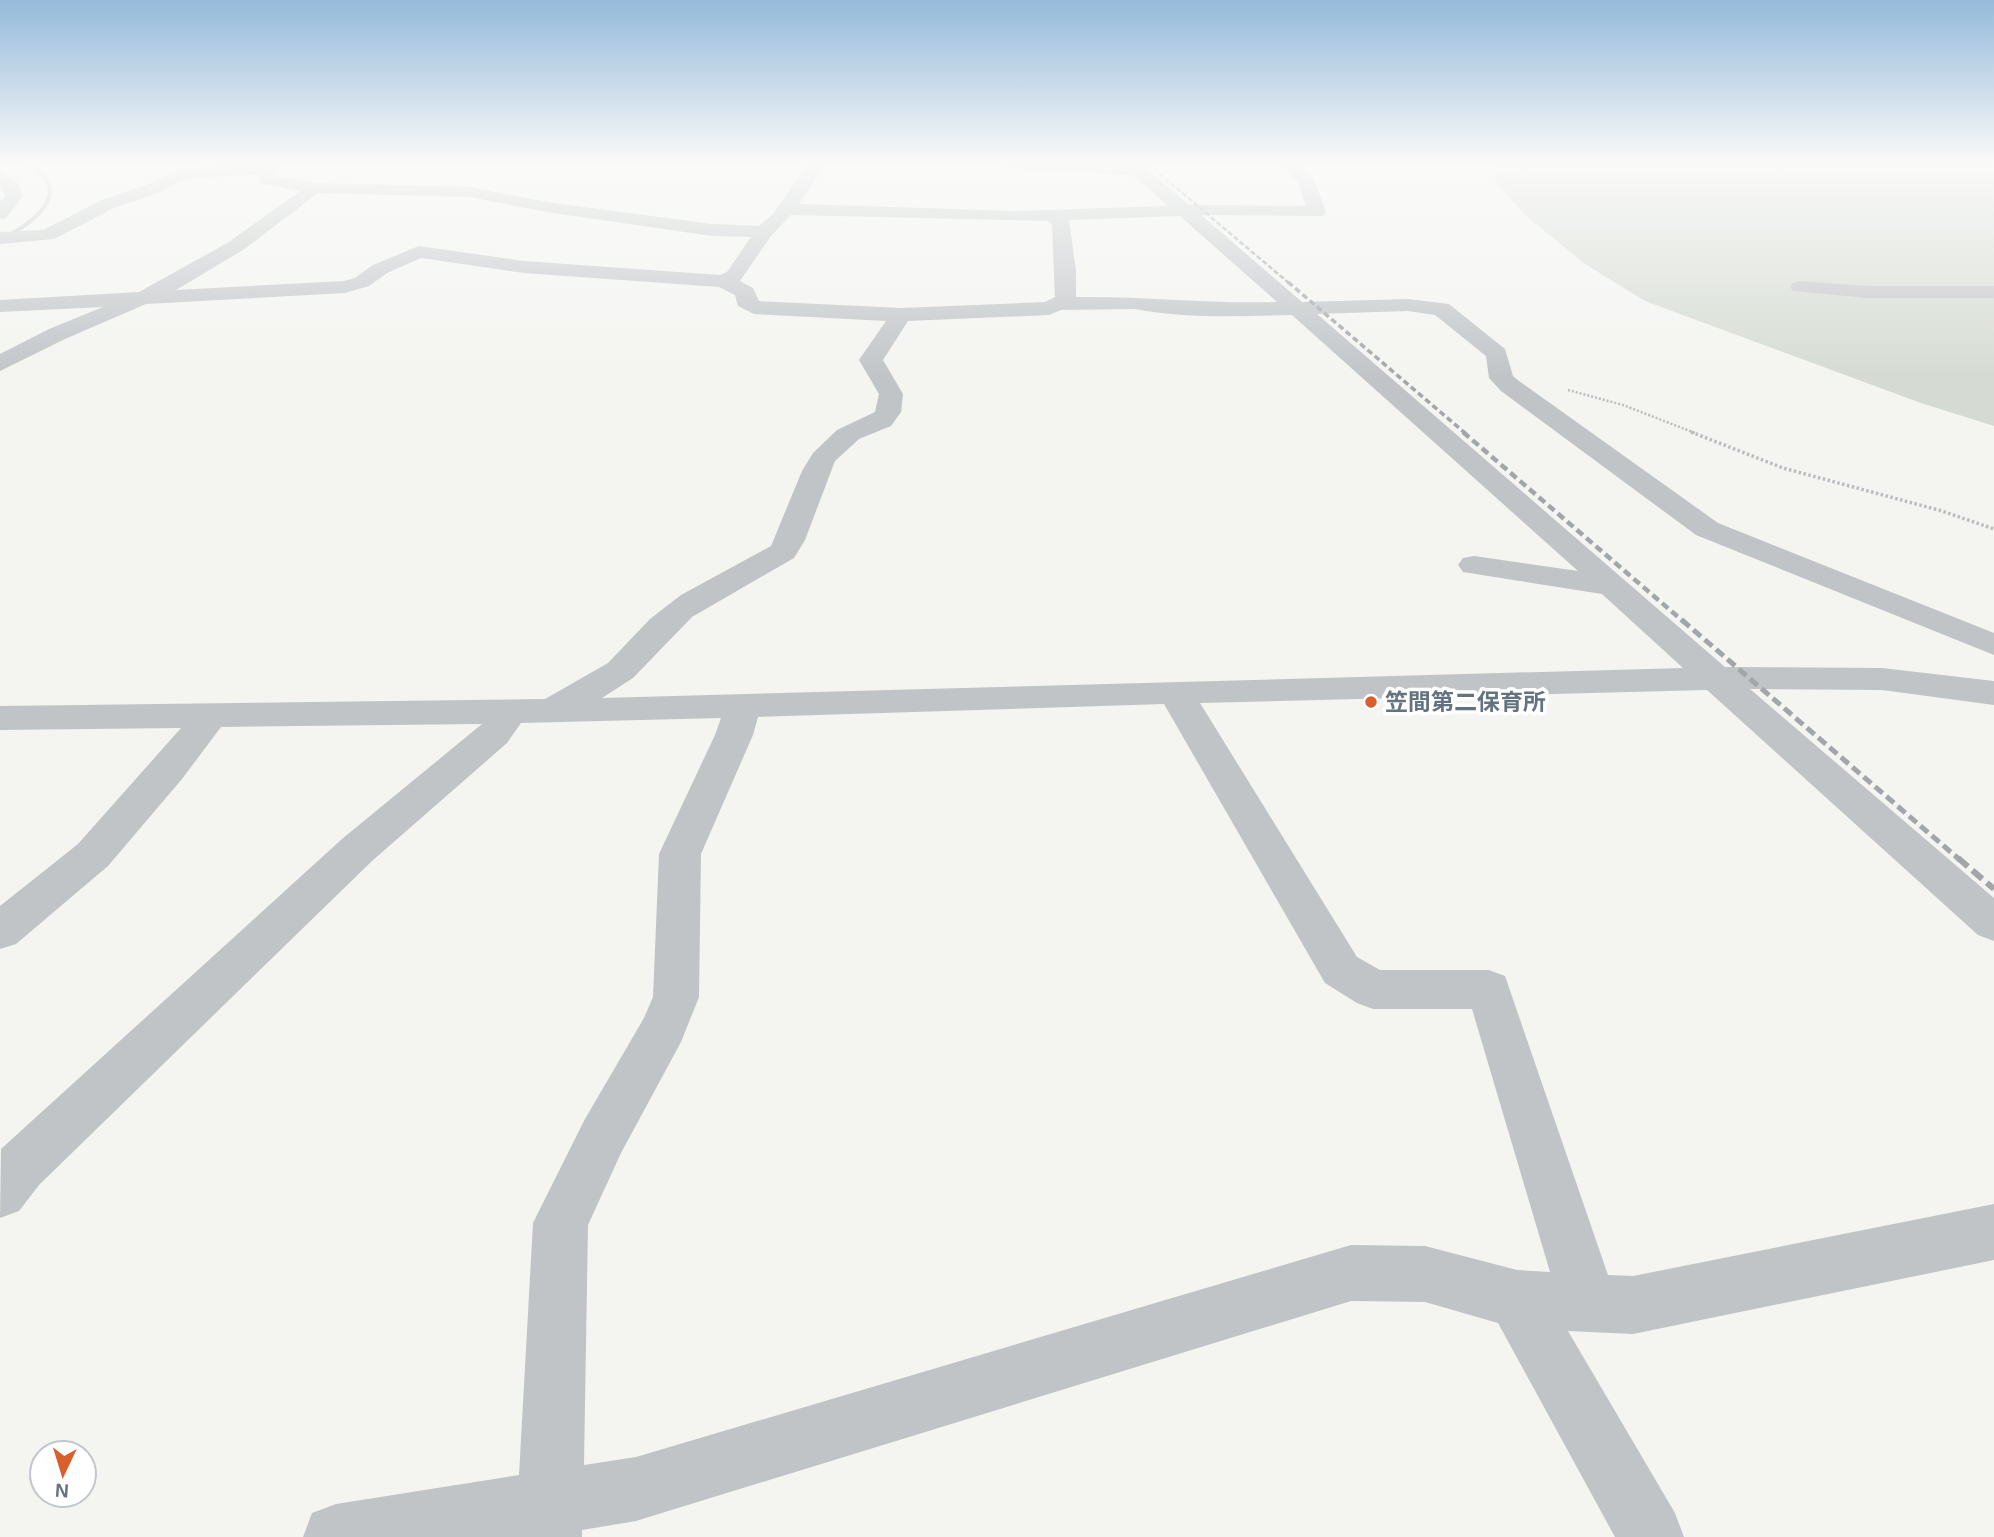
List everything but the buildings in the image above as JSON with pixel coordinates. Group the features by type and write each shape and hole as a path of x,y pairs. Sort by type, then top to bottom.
{"street":[{"path":"0,238 48,236"},
{"path":"0,364 64,328 139,299 210,261 246,236"},
{"path":"723,281 734,276 761,236"},
{"path":"0,306 345,287 362,282 380,270 419,252 537,268 723,281 746,292 746,301 754,307 901,315 965,314 1049,308 1065,300 1068,278 1063,267 1062,236"},
{"path":"1213,236 1994,923"},
{"path":"1800,287 1867,292 1994,292"},
{"path":"1059,304 1135,303 1156,307 1234,310 1408,305 1441,309 1497,354 1502,378 1510,386 1694,522 1741,545 1994,645"},
{"path":"553,711 563,702 609,679 625,667 660,625 681,608 783,552 792,538 818,468 830,449 852,432 881,421 888,414 892,395 890,385 872,368 871,360 901,315"},
{"path":"1474,565 1613,586"},
{"path":"0,718 510,712 1175,692 1834,677 1994,693"},
{"path":"1175,692 1341,970 1374,989 1489,990 1589,1304"},
{"path":"549,1521 561,1223 603,1136 664,1027 676,997 680,854 734,735 743,705"},
{"path":"0,1192 20,1167 357,850 494,734 510,712"},
{"path":"0,931 93,855 168,770 211,715"},
{"path":"336,1537 549,1521 636,1489 1351,1273 1425,1274 1517,1299 1633,1305 1994,1232"},
{"path":"1517,1299 1651,1537"}],"path":[{"path":"1558,384 1567,390 1630,405 1725,447 1785,469 1933,508 1994,529"}],"shaded area":[{"path":"1550,236 1994,236 1994,426 1921,403 1645,301 1585,264"}],"waterway":[{"path":"0,240 7,236"}],"railway":[{"path":"1233,236 1290,284"},
{"path":"1288,282 1465,433"},
{"path":"1463,432 1684,622"},
{"path":"1682,620 1960,860"},
{"path":"1958,858 1994,889"}],"place":[{"name":"笠間第二保育所","path":"1371,702"}]}
